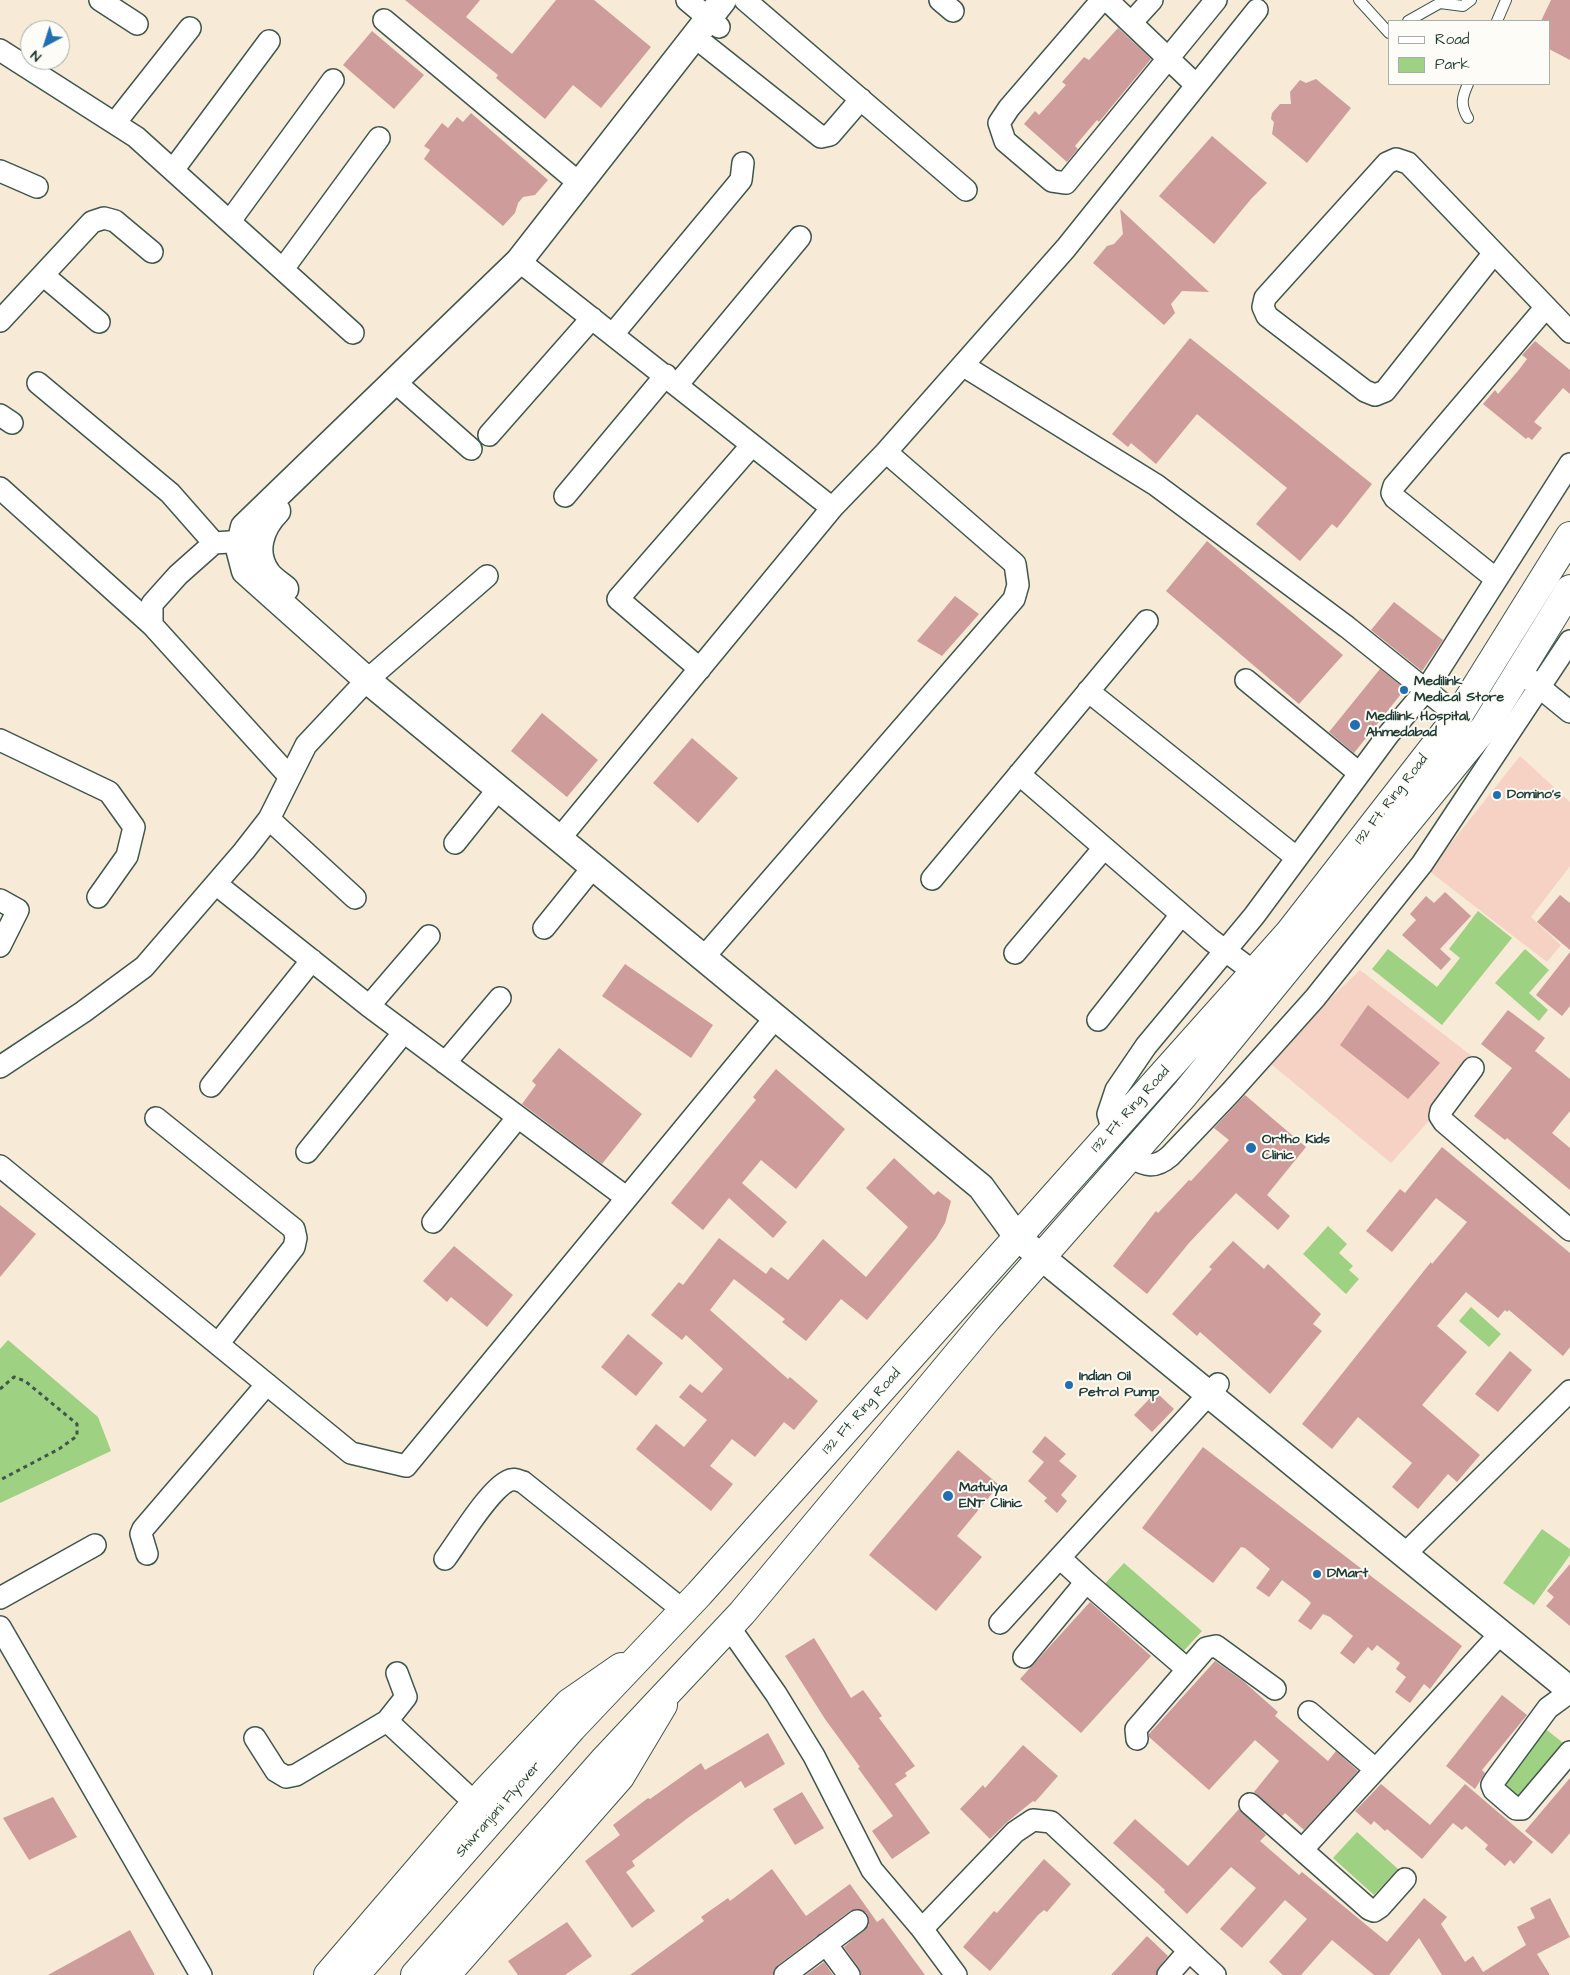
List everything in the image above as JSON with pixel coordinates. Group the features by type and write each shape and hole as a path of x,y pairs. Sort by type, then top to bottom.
{"main road":[{"name":"132 Ft. Ring Road","path":"648,1649 1024,1232 1289,933 1458,716 1570,536"},
{"name":"132 Ft. Ring Road","path":"676,1685 728,1627 986,1319 1129,1157 1230,1038 1478,735 1529,679 1570,589"},
{"name":"Shivranjani Flyover","path":"355,1975 572,1728 648,1649"},
{"path":"328,1975 475,1803 569,1703 648,1649"},
{"path":"415,1975 605,1759 676,1685"},
{"path":"446,1975 620,1777 676,1685"}],"street":[{"path":"100,0 137,24"},
{"path":"687,0 714,23 821,136 830,135 860,99"},
{"path":"740,0 714,23 579,183 524,265 244,527 239,548 245,571 708,952 992,1178 1024,1232"},
{"path":"745,0 966,190"},
{"path":"1102,0 1009,108 999,123 1005,141 1052,181 1066,183 1216,0"},
{"path":"1107,0 1196,85"},
{"path":"1131,23 1152,0"},
{"path":"565,833 832,508 964,366 1066,248 1257,10"},
{"path":"384,20 579,183"},
{"path":"714,23 524,265 403,389 273,515 260,535 260,557 267,573 373,675 499,788 565,833 594,866 708,952 776,1017 981,1187 1046,1252 1408,1550 1500,1634 1570,1691 1548,1708 1494,1780 1492,1785 1494,1790 1516,1809 1522,1809 1570,1752"},
{"path":"115,123 190,28"},
{"path":"173,170 270,41"},
{"path":"0,50 136,136 353,333"},
{"path":"230,221 333,80"},
{"path":"283,269 380,138"},
{"path":"1494,253 1385,391 1375,395 1365,391 1267,316 1263,307 1265,298 1387,163 1396,159 1408,163 1570,332"},
{"path":"613,334 741,180 743,163"},
{"path":"0,171 37,187"},
{"path":"0,321 92,222 104,218 115,222 152,252"},
{"path":"565,496 800,237"},
{"path":"524,265 832,508"},
{"path":"43,275 99,322"},
{"path":"1496,579 1394,498 1392,493 1394,486 1546,307"},
{"path":"489,435 592,318"},
{"path":"964,366 1156,485 1339,621 1458,716"},
{"path":"38,383 170,493 214,543"},
{"path":"403,389 471,449"},
{"path":"700,669 618,598 752,445"},
{"path":"708,952 1014,599 1018,585 1015,564 886,452"},
{"path":"1113,1131 1108,1114 1116,1090 1146,1046 1225,951 1388,735 1426,690 1570,464"},
{"path":"0,488 152,625 289,776"},
{"path":"152,625 152,604 178,575 214,543 240,540"},
{"path":"0,1067 83,1012 144,966 216,884 269,819 289,776 306,746 373,675 487,576"},
{"path":"932,879 1147,621"},
{"path":"1129,1157 1143,1164 1160,1164 1170,1156 1230,1094 1315,998 1422,864 1529,679 1570,641"},
{"path":"1529,679 1570,712"},
{"path":"1246,680 1359,774"},
{"path":"1088,691 1297,858"},
{"path":"0,740 109,792 134,827 127,856 98,897"},
{"path":"1019,774 1181,915 1254,972"},
{"path":"455,843 499,788"},
{"path":"269,819 355,898"},
{"path":"1015,953 1104,848"},
{"path":"544,928 594,866"},
{"path":"216,884 369,1006 627,1198"},
{"path":"0,900 18,910 0,946"},
{"path":"1098,1020 1181,915"},
{"path":"369,1006 429,936"},
{"path":"211,1086 312,960"},
{"path":"446,1062 500,998"},
{"path":"0,1166 351,1453 406,1466 776,1017"},
{"path":"307,1152 404,1032"},
{"path":"1472,1068 1441,1110 1440,1116 1451,1128 1570,1230"},
{"path":"433,1222 518,1117"},
{"path":"156,1118 294,1230 296,1238 294,1247 218,1344"},
{"path":"147,1554 142,1529 267,1384"},
{"path":"1000,1623 1214,1389"},
{"path":"1408,1550 1570,1391"},
{"path":"445,1558 491,1497 506,1482 514,1479 523,1482 684,1610"},
{"path":"0,1598 95,1545"},
{"path":"1408,1550 1570,1670"},
{"path":"1060,1558 1187,1669"},
{"path":"1024,1658 1086,1582"},
{"path":"0,1627 201,1975"},
{"path":"728,1627 776,1694 814,1756 872,1870 922,1929 956,1975"},
{"path":"1302,1850 1500,1634"},
{"path":"1137,1739 1136,1730 1206,1648 1216,1646 1274,1690"},
{"path":"255,1738 276,1771 286,1778 296,1775 387,1721 406,1697 397,1673"},
{"path":"1309,1712 1375,1769"},
{"path":"387,1721 475,1803"},
{"path":"1250,1804 1369,1909 1374,1911 1380,1907 1405,1879"},
{"path":"922,1929 1015,1832 1033,1820 1051,1822 1215,1975"},
{"path":"785,1975 857,1921"},
{"path":"826,1944 849,1975"},
{"path":"1168,1975 1189,1951"}],"lane":[{"path":"1359,0 1388,32"},
{"path":"1410,20 1440,4 1463,6 1470,0"},
{"path":"1497,20 1506,0"},
{"path":"1468,85 1462,97 1462,108 1468,118"}],"path":[{"path":"0,1389 14,1377 25,1381 77,1424 78,1436 59,1449 0,1480"}],"shaded area":[{"path":"1520,756 1570,802 1570,866 1531,917 1561,945 1547,962 1429,871"},
{"path":"1360,970 1481,1063 1391,1163 1266,1060"}],"green space":[{"path":"1478,911 1512,938 1442,1025 1372,969 1388,949 1437,987 1460,958 1449,949"},
{"path":"1525,949 1549,970 1529,993 1548,1010 1539,1021 1495,983"},
{"path":"1328,1226 1347,1244 1339,1253 1353,1266 1349,1270 1359,1279 1346,1294 1303,1254"},
{"path":"1471,1307 1501,1334 1489,1347 1459,1321"},
{"path":"8,1340 98,1417 111,1451 0,1503 0,1349"},
{"path":"1542,1529 1570,1549 1570,1555 1534,1605 1503,1583"},
{"path":"1124,1563 1202,1631 1179,1656 1101,1588"},
{"path":"1543,1727 1567,1746 1520,1807 1496,1788"},
{"path":"1357,1832 1398,1869 1374,1895 1333,1858"}],"building":[{"path":"405,0 480,0 466,17 512,54 556,0 594,0 651,47 601,108 573,85 545,119 496,78 498,75"},
{"path":"1551,0 1570,0 1570,60 1550,50 1550,20 1541,20"},
{"path":"1118,28 1151,59 1099,122 1097,120 1075,146 1078,149 1067,162 1024,124 1035,111 1039,115 1066,85 1062,82 1084,57 1089,60"},
{"path":"372,31 424,75 394,109 343,65"},
{"path":"1316,79 1351,108 1307,163 1272,134 1274,122 1271,119 1272,113 1280,104 1291,104 1290,92 1300,80 1306,83"},
{"path":"471,113 548,180 535,195 523,197 518,203 515,213 503,226 424,159 430,150 424,146 442,123 448,128 457,117 463,122"},
{"path":"1212,136 1267,183 1251,199 1214,244 1159,196"},
{"path":"1120,209 1209,292 1182,291 1171,304 1175,313 1164,325 1093,263 1107,246 1114,244 1123,234"},
{"path":"1190,338 1372,484 1337,528 1332,524 1300,561 1256,524 1287,488 1197,414 1156,464 1131,443 1128,447 1112,434"},
{"path":"1535,341 1570,370 1570,394 1563,388 1534,422 1542,428 1532,440 1528,437 1526,439 1483,404 1495,390 1498,394 1518,371 1527,359 1522,355"},
{"path":"1207,541 1343,655 1299,704 1166,591"},
{"path":"955,596 979,614 942,656 917,641"},
{"path":"1394,602 1443,640 1422,671 1371,630"},
{"path":"1380,669 1405,689 1354,753 1329,732"},
{"path":"542,713 598,760 567,797 511,751"},
{"path":"692,738 738,778 698,823 653,783"},
{"path":"1445,892 1471,916 1440,949 1451,959 1441,970 1402,935 1416,920 1410,914 1426,896 1434,903"},
{"path":"1560,895 1570,903 1570,950 1537,922"},
{"path":"1570,952 1570,1006 1562,1016 1536,995"},
{"path":"625,964 713,1025 691,1058 602,996"},
{"path":"1368,1005 1440,1063 1408,1099 1340,1045"},
{"path":"1508,1010 1545,1038 1535,1051 1570,1079 1570,1111 1552,1133 1570,1148 1570,1190 1507,1138 1505,1140 1474,1116 1512,1068 1481,1044"},
{"path":"559,1048 642,1114 602,1164 522,1104 536,1085 532,1081"},
{"path":"776,1069 845,1129 796,1189 761,1160 742,1183 787,1222 773,1238 729,1198 703,1230 671,1203 756,1100 753,1097"},
{"path":"1245,1095 1306,1147 1267,1195 1290,1216 1278,1230 1236,1193 1189,1243 1147,1294 1113,1266 1156,1211 1158,1213 1189,1180 1191,1181 1229,1140 1214,1128"},
{"path":"1442,1147 1570,1253 1570,1347 1563,1356 1509,1310 1507,1312 1505,1310 1498,1318 1466,1292 1437,1326 1467,1352 1422,1405 1480,1455 1457,1482 1448,1474 1418,1509 1392,1487 1412,1463 1358,1417 1332,1449 1302,1424 1431,1262 1432,1264 1467,1222 1436,1198 1392,1252 1366,1231 1400,1189 1405,1193"},
{"path":"894,1158 934,1195 938,1191 951,1201 945,1223 936,1238 867,1320 841,1299 806,1341 782,1322 785,1319 734,1279 710,1310 788,1379 790,1377 818,1401 794,1430 784,1422 755,1457 732,1439 710,1466 733,1484 711,1511 636,1449 656,1424 684,1447 707,1420 679,1397 690,1384 702,1393 723,1369 686,1335 682,1340 651,1315 679,1282 683,1285 719,1238 766,1274 771,1267 788,1280 823,1239 866,1277 908,1227 866,1188"},
{"path":"0,1205 36,1234 0,1277"},
{"path":"1233,1241 1264,1269 1268,1264 1321,1314 1313,1324 1322,1331 1270,1394 1200,1332 1197,1336 1172,1314 1212,1269 1209,1267"},
{"path":"454,1246 513,1295 487,1327 451,1297 447,1302 423,1281"},
{"path":"628,1334 663,1363 636,1396 601,1367"},
{"path":"1510,1351 1532,1370 1498,1412 1475,1394"},
{"path":"1156,1392 1174,1409 1152,1432 1134,1415"},
{"path":"1045,1436 1066,1454 1059,1461 1077,1476 1061,1495 1067,1501 1057,1513 1044,1501 1047,1498 1028,1481 1044,1462 1032,1452"},
{"name":"DMart","path":"1203,1447 1462,1646 1430,1689 1424,1684 1410,1703 1395,1692 1406,1677 1396,1669 1400,1663 1377,1645 1372,1651 1368,1647 1354,1664 1340,1653 1353,1636 1330,1617 1323,1614 1311,1630 1298,1621 1311,1603 1307,1599 1282,1580 1269,1597 1256,1588 1270,1569 1245,1548 1241,1547 1213,1583 1142,1528"},
{"path":"958,1450 999,1485 957,1536 982,1557 936,1611 869,1555"},
{"path":"1570,1564 1570,1626 1546,1606 1554,1597 1547,1591"},
{"path":"1090,1602 1151,1656 1081,1733 1020,1679"},
{"path":"814,1638 851,1698 863,1690 882,1716 879,1718 915,1766 905,1773 907,1776 895,1784 930,1833 892,1859 872,1831 893,1816 858,1768 860,1767 825,1719 785,1656"},
{"path":"1215,1661 1243,1681 1278,1712 1275,1716 1328,1761 1336,1751 1358,1771 1304,1830 1285,1813 1282,1816 1254,1792 1279,1761 1255,1740 1209,1790 1149,1737 1149,1734"},
{"path":"1502,1695 1527,1715 1482,1770 1485,1773 1475,1789 1446,1766"},
{"path":"768,1733 785,1764 745,1788 741,1781 689,1817 632,1861 635,1866 626,1872 655,1911 632,1928 585,1861 620,1835 613,1825 648,1798 650,1799 701,1763 705,1770"},
{"path":"1023,1745 1058,1776 1035,1802 1033,1801 1006,1823 990,1839 960,1809 983,1785 985,1788"},
{"path":"1570,1778 1570,1833 1552,1854 1525,1831"},
{"path":"1381,1784 1430,1825 1465,1784 1533,1842 1514,1864 1510,1860 1505,1866 1485,1849 1488,1845 1466,1826 1462,1830 1453,1823 1422,1859 1387,1829 1385,1831 1374,1821 1371,1825 1355,1811"},
{"path":"802,1792 824,1828 795,1845 773,1809"},
{"path":"53,1797 77,1837 29,1860 3,1818"},
{"path":"1239,1809 1266,1835 1260,1841 1299,1875 1302,1872 1387,1942 1424,1898 1447,1917 1441,1924 1465,1962 1473,1956 1483,1972 1526,1945 1517,1927 1535,1918 1530,1908 1550,1898 1570,1937 1537,1954 1550,1975 1442,1975 1419,1938 1389,1975 1374,1975 1332,1940 1301,1975 1283,1975 1269,1962 1307,1919 1285,1900 1242,1948 1220,1929 1256,1888 1231,1867 1187,1914 1164,1892 1165,1890 1113,1843 1135,1819 1188,1866"},
{"path":"1044,1859 1071,1884 1047,1912 1044,1910 1038,1915 990,1971 963,1947 994,1911 997,1913"},
{"path":"772,1869 806,1916 850,1884 877,1922 883,1918 925,1975 861,1975 859,1968 844,1947 869,1925 867,1913 856,1909 850,1911 778,1965 773,1975 630,1975 704,1921 701,1917 728,1898 730,1901"},
{"path":"567,1922 592,1956 565,1975 518,1975 508,1961"},
{"path":"130,1930 155,1975 48,1975"},
{"path":"1147,1936 1168,1956 1159,1967 1156,1975 1111,1975"},
{"path":"824,1962 833,1975 806,1975"}],"place":[{"name":"Medilink Medical Store","path":"1404,690"},
{"name":"Medilink Hospital, Ahmedabad","path":"1355,725"},
{"name":"Domino's","path":"1497,795"},
{"name":"Ortho Kids Clinic","path":"1251,1148"},
{"name":"Indian Oil Petrol Pump","path":"1069,1385"},
{"name":"Matulya ENT Clinic","path":"948,1496"},
{"name":"DMart","path":"1317,1574"}]}
